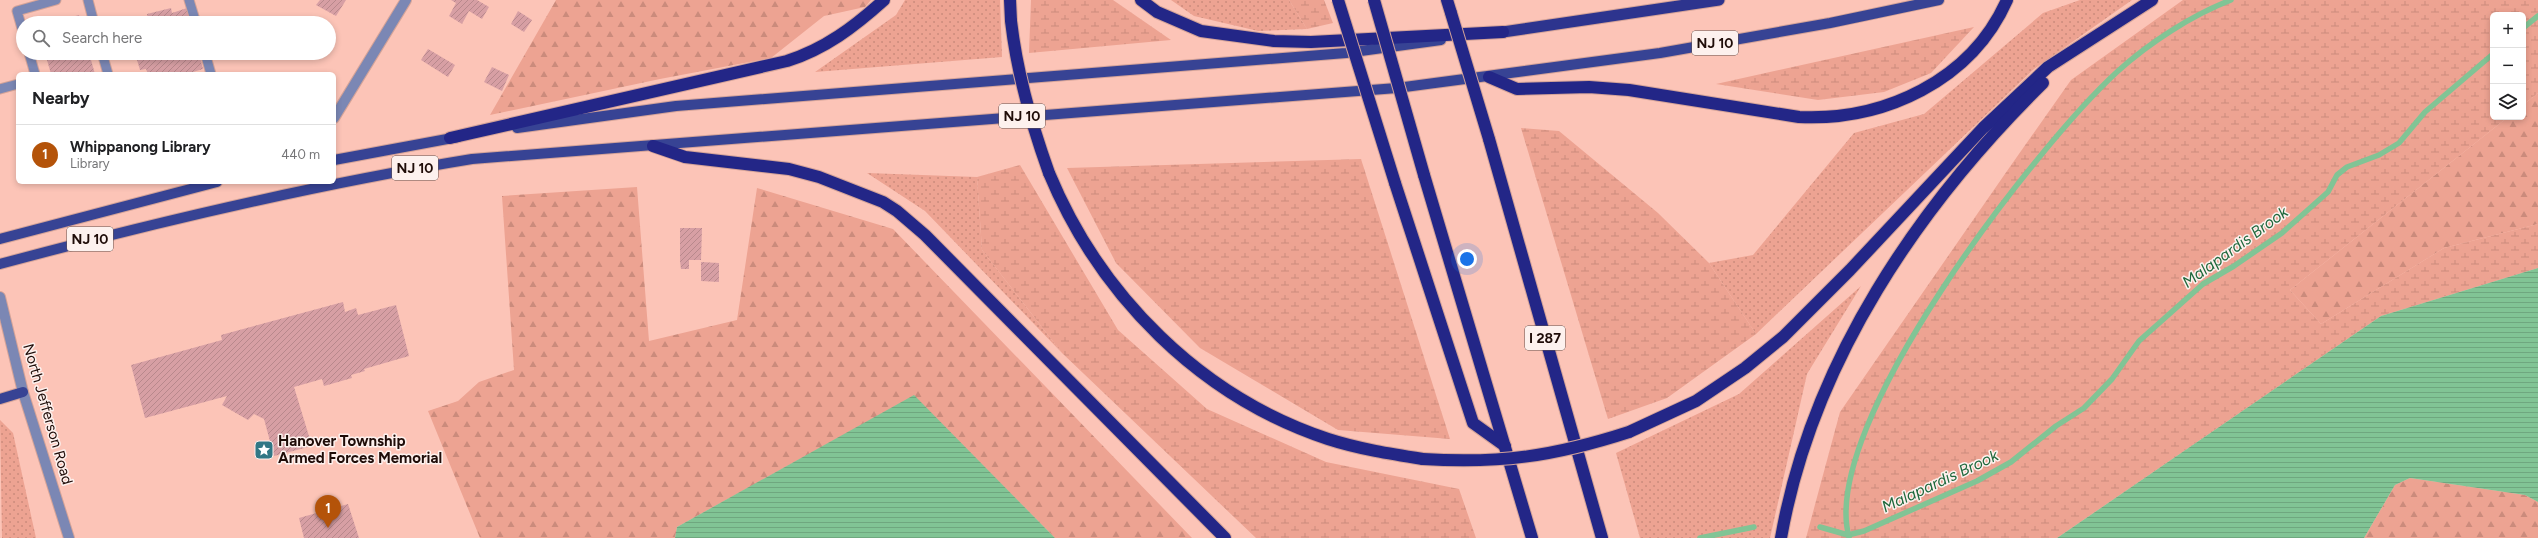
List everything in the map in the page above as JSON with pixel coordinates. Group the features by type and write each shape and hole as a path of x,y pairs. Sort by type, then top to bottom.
{"highway":[{"path":"866,16 879,0"},
{"path":"450,138 787,61 832,42 884,0"},
{"path":"1010,0 1011,21 1019,70 1036,137 1049,173 1063,206 1087,248 1139,315 1181,357 1243,399 1294,425 1328,439 1375,451 1423,459 1460,462 1506,461 1576,448 1628,432 1696,401 1745,368 1783,337 1850,270 1983,128 2048,67 2152,0"},
{"path":"1141,0 1157,12 1201,31 1274,41 1311,42 1503,32"},
{"path":"1338,0 1395,183 1473,423 1506,446"},
{"path":"1374,0 1424,175 1506,446 1532,538"},
{"name":"I 287","path":"1449,0 1451,13 1489,138 1602,538"},
{"name":"NJ 10","path":"1503,32 1719,0"},
{"path":"1489,77 1517,89 1589,87 1629,90 1799,117 1824,118 1853,115 1883,107 1917,94 1938,82 1966,59 1982,41 2006,0"},
{"path":"1782,538 1799,467 1818,411 1864,312 1894,261 1922,221 2012,114 2091,39"},
{"path":"653,146 685,157 789,169 819,177 882,202 897,211 925,235 1226,538"}],"main road":[{"name":"NJ 10","path":"0,264 208,210 400,171 472,159 1397,88 1489,77 1668,52 1830,23 1939,0"},
{"name":"NJ 10","path":"336,160 450,138 676,106 1346,53 1503,32"},
{"name":"NJ 10","path":"0,239 198,184"},
{"path":"0,399 23,392"}],"street":[{"path":"336,115 406,0"},
{"name":"North Jefferson Road","path":"0,297 23,392 69,538"}],"lane":[{"path":"18,16 17,11 56,0"},
{"path":"89,0 92,16"},
{"path":"189,0 194,16"},
{"path":"31,60 34,72"},
{"path":"104,60 107,72"},
{"path":"207,60 210,72"},
{"path":"0,89 16,85"}],"green space":[{"path":"556,0 871,0 865,7 824,16 771,58 660,79 490,115"},
{"path":"905,0 1000,0 1002,57 815,72 896,15"},
{"path":"1031,0 1113,0 1171,40 1029,53"},
{"path":"1171,0 1289,0 1307,29 1258,31 1194,16"},
{"path":"1289,0 1324,0 1333,23 1307,29"},
{"path":"2080,0 2132,0 2034,69 1756,334 1709,263 1753,255 1854,133 1924,114 2043,13"},
{"path":"2183,0 2538,0 2538,93 2526,103 2526,12 2490,12 2490,120 2504,120 2290,290 2321,324 2444,248 2538,224 2538,268 2381,316 2057,538 1806,538 1840,412 2071,80"},
{"path":"1974,27 1931,73 1884,92 1818,100 1716,84"},
{"path":"2538,93 2538,224 2444,248 2321,324 2290,290 2504,120 2526,120 2526,103"},
{"path":"1521,128 1559,131 1658,213 1709,263 1756,334 1667,398 1608,419"},
{"path":"1361,159 1450,439 1338,430 1200,348 1116,263 1067,168"},
{"path":"1020,165 1118,330 1207,409 1326,462 1459,489 1476,538 1256,538 1062,353 982,250 977,177"},
{"path":"867,173 977,177 982,250 1062,353 925,211"},
{"path":"637,187 649,341 737,320 757,188 893,229 1192,538 1055,538 914,396 677,527 675,538 480,538 428,411 458,401 479,382 514,370 502,196"},
{"path":"1861,286 1807,374 1770,538 1640,538 1616,453 1739,394"},
{"path":"0,420 13,433 36,538 2,538"},
{"path":"2410,478 2525,495 2538,502 2538,538 2364,538 2395,485"}],"shaded area":[{"path":"2538,268 2538,502 2525,495 2410,478 2395,485 2364,538 2057,538 2381,316"},
{"path":"914,395 1055,538 675,538 677,527"}],"building":[{"path":"320,0 346,0 336,16 316,5"},
{"path":"451,0 477,0 489,7 482,19 469,11 462,24 449,16 456,3"},
{"path":"171,8 172,13 187,8 189,16 147,16 147,14"},
{"path":"518,11 532,20 524,32 511,24"},
{"path":"428,49 455,65 448,77 421,60"},
{"path":"47,60 91,60 94,72 50,72"},
{"path":"137,60 201,60 203,69 193,72 147,72 146,69 140,70"},
{"path":"492,67 509,75 502,91 484,82"},
{"path":"680,228 702,228 701,260 689,260 689,269 681,269"},
{"path":"701,262 719,263 719,282 701,281"},
{"path":"343,302 345,312 356,308 358,315 396,305 409,356 364,369 365,371 351,375 352,378 324,386 322,379 294,387 312,446 274,456 264,419 254,414 248,420 222,405 227,396 145,418 131,365 222,340 221,335"},
{"path":"348,504 359,538 304,538 299,518"}],"waterway":[{"path":"1849,537 1848,488 1867,428 1899,360 1942,290 1989,222 2037,159 2082,108 2118,71 2157,40 2201,13 2231,0"},
{"name":"Malapardis Brook","path":"2526,26 2538,16"},
{"name":"Malapardis Brook","path":"1820,527 1848,535 1864,531 1977,481 2011,462 2056,426 2084,408 2112,379 2139,341 2203,284 2234,266 2282,233 2328,192 2337,175 2347,167 2379,155 2399,143 2425,112 2490,57"},
{"name":"Malapardis Brook","path":"1700,538 1754,527"}],"place":[{"name":"Hanover Township Armed Forces Memorial","path":"264,450"},
{"name":"Whippanong Library","path":"328,528"}]}
